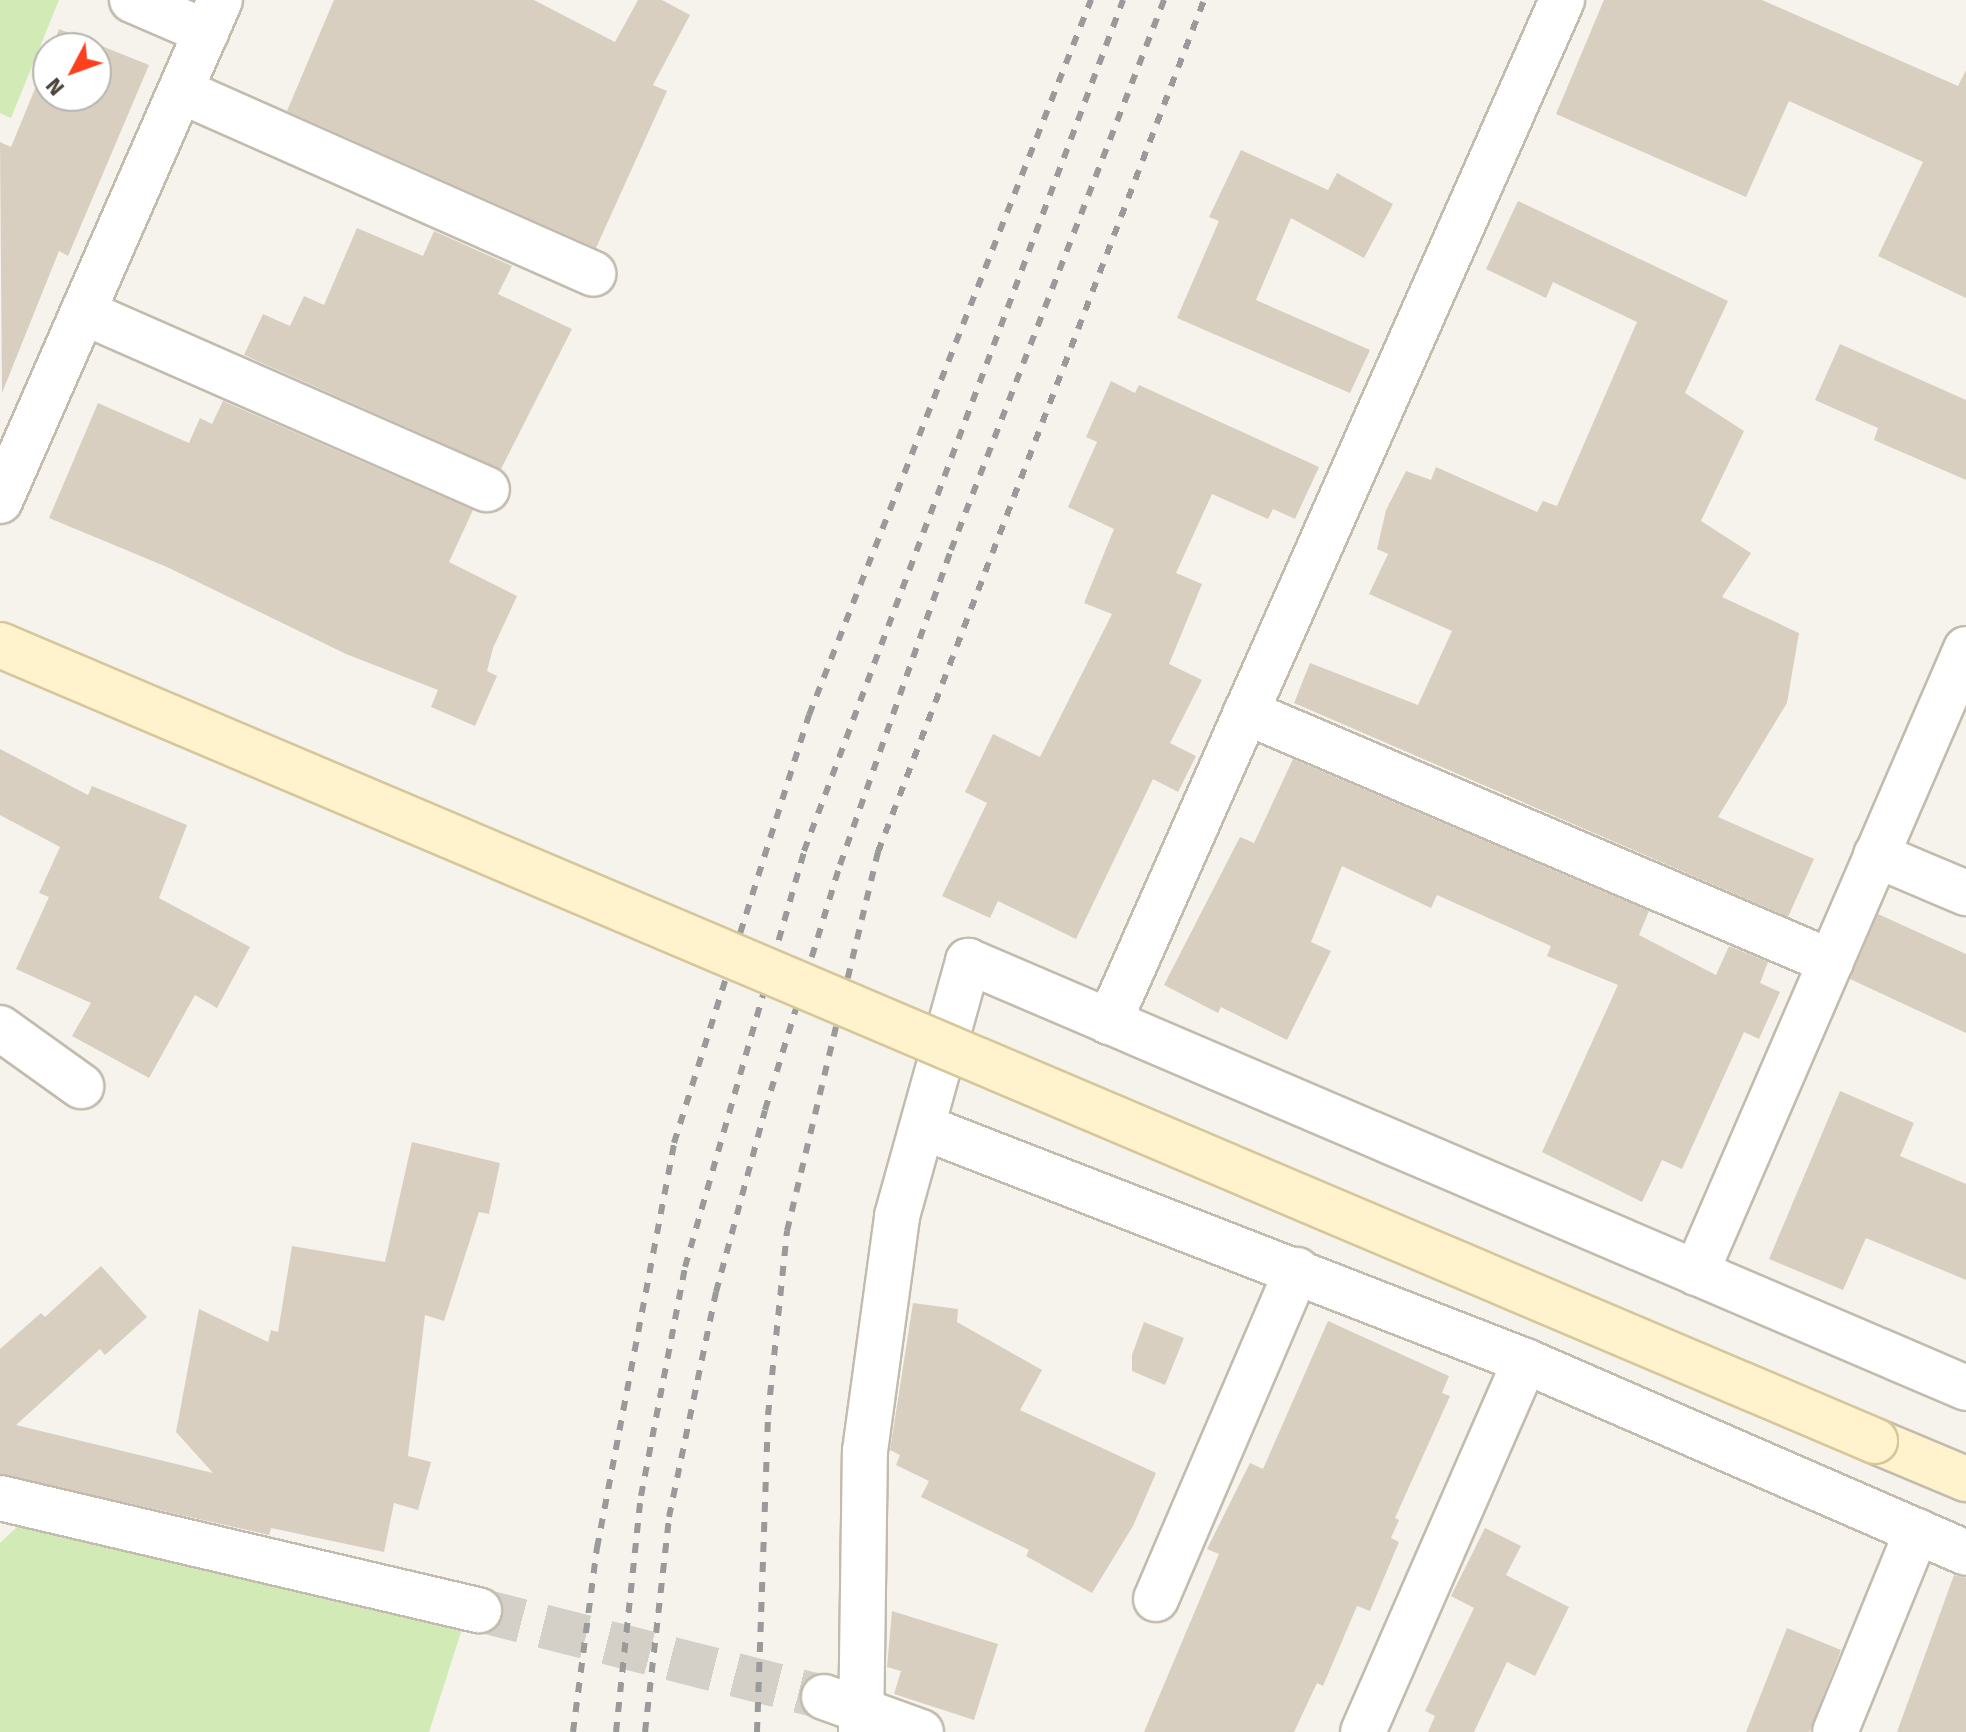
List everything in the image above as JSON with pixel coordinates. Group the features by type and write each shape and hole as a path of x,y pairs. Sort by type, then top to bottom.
{"street":[{"path":"0,501 213,16 132,0"},
{"path":"1109,1022 1562,0"},
{"path":"181,91 593,274"},
{"path":"83,312 487,489"},
{"path":"0,645 1966,1479"},
{"path":"1696,1273 1966,649"},
{"path":"1246,712 1831,962"},
{"path":"1876,855 1966,893"},
{"path":"921,1732 848,1713 862,1592 865,1451 897,1216 968,961 1966,1388"},
{"path":"0,1028 81,1086"},
{"path":"923,1127 1525,1361 1966,1553"},
{"path":"1156,1599 1297,1270"},
{"path":"1363,1732 1525,1361"},
{"path":"3,1502 479,1610"},
{"path":"1835,1732 1917,1531"}],"green space":[{"path":"0,0 59,0 46,32 32,32 32,66 11,118 0,113"},
{"path":"19,1525 462,1629 429,1732 0,1732 0,1543"}],"building":[{"path":"334,0 534,0 615,42 638,0 662,0 690,15 653,85 667,91 596,248 287,111"},
{"path":"1604,0 1762,0 1958,86 1966,70 1966,298 1878,256 1923,162 1789,101 1746,197 1556,114"},
{"path":"112,50 149,65 68,256 59,251 2,393 0,142 11,147 32,96 32,112 112,112"},
{"path":"1241,150 1328,190 1337,173 1393,204 1364,258 1291,218 1256,300 1370,350 1350,393 1177,318 1219,221 1209,217"},
{"path":"1518,201 1728,301 1685,393 1744,431 1701,521 1751,553 1722,597 1799,633 1787,703 1718,817 1814,859 1788,917 1294,703 1310,663 1418,705 1452,631 1369,594 1388,554 1377,549 1386,510 1406,471 1431,480 1436,467 1537,512 1543,501 1557,506 1637,322 1553,282 1546,298 1486,269"},
{"path":"357,228 423,256 434,231 512,266 498,294 572,329 501,469 244,355 263,314 290,326 304,296 324,305"},
{"path":"1840,344 1966,400 1966,480 1874,440 1878,428 1815,400"},
{"path":"1111,381 1135,393 1139,385 1319,467 1295,519 1273,509 1268,519 1212,494 1176,573 1202,584 1169,664 1202,680 1170,743 1196,756 1178,792 1153,779 1076,939 998,901 990,918 942,896 987,803 965,792 993,734 1040,757 1112,614 1084,603 1114,529 1068,507 1097,442 1086,437"},
{"path":"223,401 473,510 449,562 517,596 493,648 487,671 497,676 475,726 431,707 438,690 346,654 167,567 49,518 98,403 189,443 200,418 212,424"},
{"path":"0,749 88,795 92,786 187,825 159,898 250,947 217,1008 195,995 149,1078 72,1036 91,1003 16,969 49,897 39,893 60,847 0,815"},
{"path":"1293,759 1649,911 1639,935 1716,975 1729,946 1768,962 1760,983 1780,992 1759,1039 1744,1032 1682,1169 1662,1160 1642,1202 1542,1152 1618,985 1547,956 1551,946 1437,895 1431,908 1342,866 1311,942 1331,951 1287,1040 1221,1007 1218,1013 1164,985 1240,837 1254,843"},
{"path":"1878,914 1966,954 1966,1033 1850,979"},
{"path":"1840,1091 1914,1123 1900,1156 1966,1184 1966,1280 1866,1238 1843,1290 1769,1259"},
{"path":"412,1142 500,1163 489,1214 479,1212 444,1321 425,1315 408,1456 431,1462 418,1510 394,1503 384,1552 271,1528 269,1535 0,1474 0,1349 41,1313 45,1317 101,1266 147,1317 105,1355 100,1349 16,1425 213,1473 176,1432 199,1309 268,1342 271,1330 278,1332 292,1246 385,1262"},
{"path":"913,1303 958,1309 957,1322 1042,1370 1020,1410 1156,1473 1133,1526 1092,1593 1026,1556 1029,1550 921,1497 929,1481 896,1465 900,1455 890,1450"},
{"path":"1328,1321 1449,1376 1442,1393 1450,1396 1395,1518 1399,1520 1391,1538 1399,1542 1370,1611 1357,1606 1323,1686 1317,1683 1294,1732 1144,1732 1219,1554 1207,1549 1250,1463 1263,1469"},
{"path":"1144,1322 1184,1338 1165,1385 1132,1371 1132,1355"},
{"path":"1485,1528 1521,1546 1506,1575 1569,1607 1535,1676 1507,1662 1474,1732 1428,1732 1435,1716 1425,1711 1474,1608 1451,1596"},
{"path":"1954,1575 1966,1578 1966,1732 1897,1732"},
{"path":"892,1611 998,1644 974,1720 894,1694 901,1671 887,1667"},
{"path":"1787,1628 1841,1650 1811,1728 1809,1732 1746,1732"}],"tunnel":[{"path":"479,1610 824,1697"}],"railway":[{"path":"573,1732 597,1548 674,1143 809,715 1091,0"},
{"path":"616,1732 641,1496 685,1267 804,851 1123,0"},
{"path":"645,1732 669,1517 716,1292 765,1110 840,865 951,550 1164,0"},
{"path":"757,1732 768,1415 787,1231 878,852 1204,0"}]}
